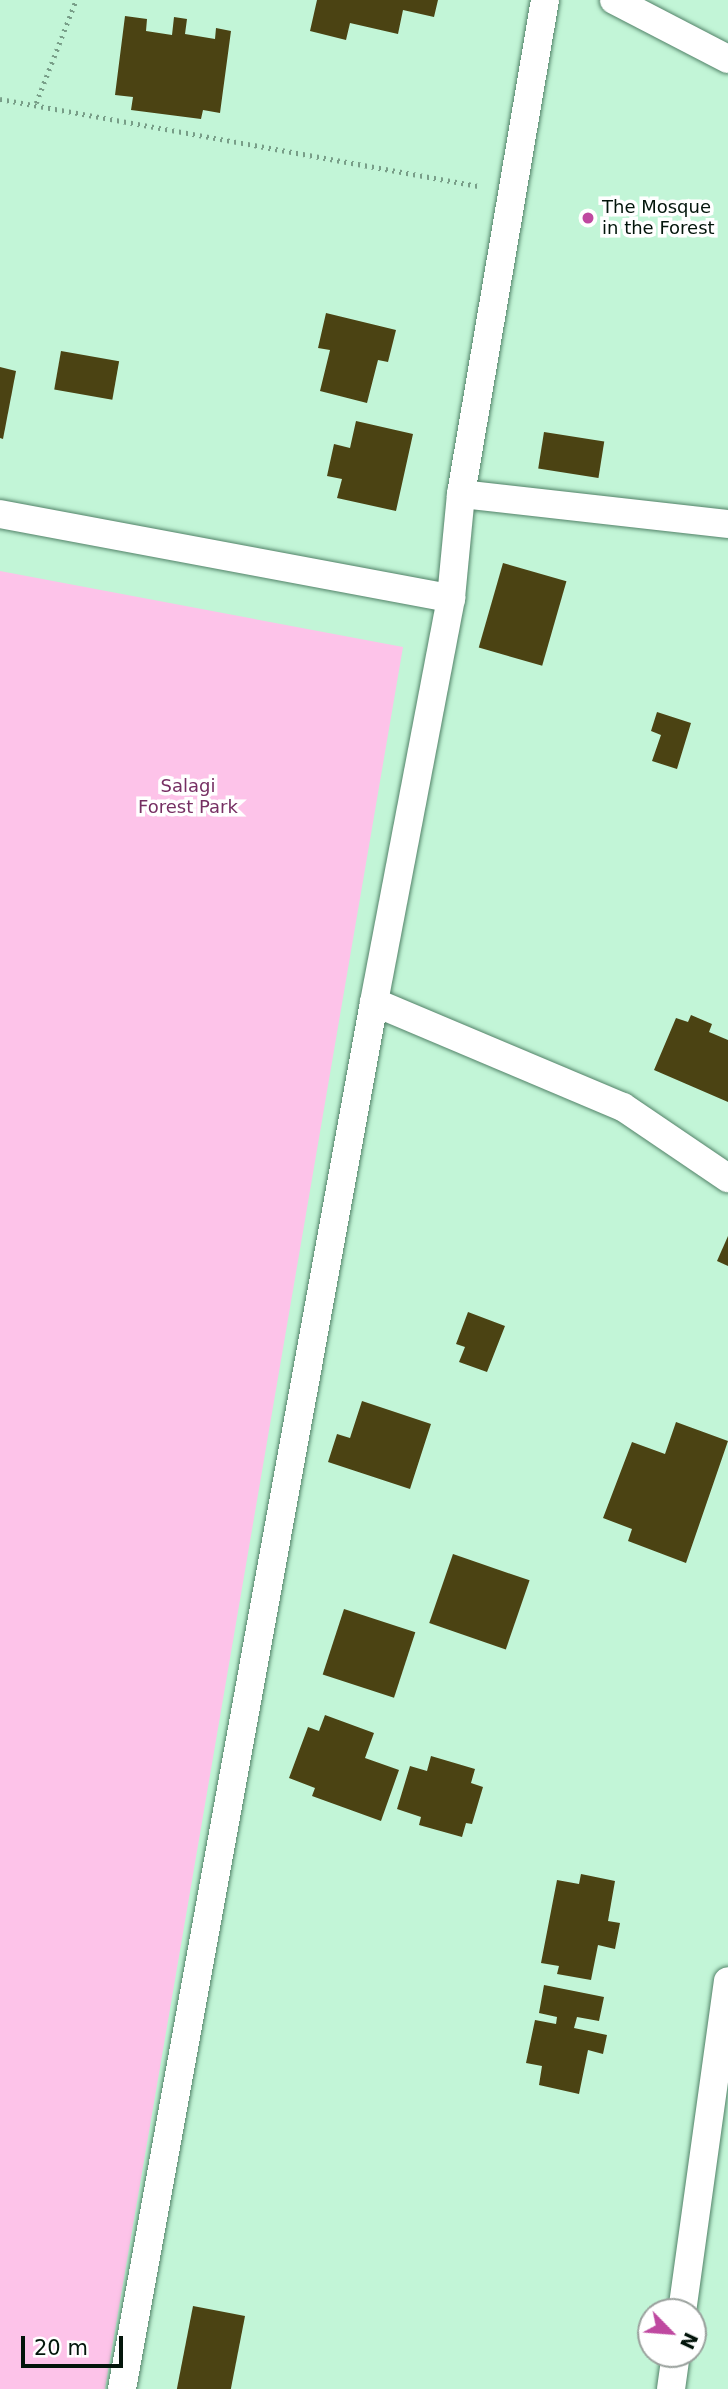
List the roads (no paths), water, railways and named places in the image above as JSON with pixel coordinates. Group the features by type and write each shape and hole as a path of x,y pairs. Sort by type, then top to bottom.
{"street":[{"path":"122,2389 374,1002 451,598 461,494 545,0"},
{"path":"614,0 728,59"},
{"path":"461,494 728,524"},
{"path":"0,514 451,598"},
{"path":"374,1002 623,1107 728,1178"},
{"path":"684,2298 728,1981"},
{"path":"671,2389 674,2368"}],"place":[{"name":"The Mosque in the Forest","path":"588,218"}],"park label":[{"name":"Salagi Forest Park","path":"188,797"}]}
